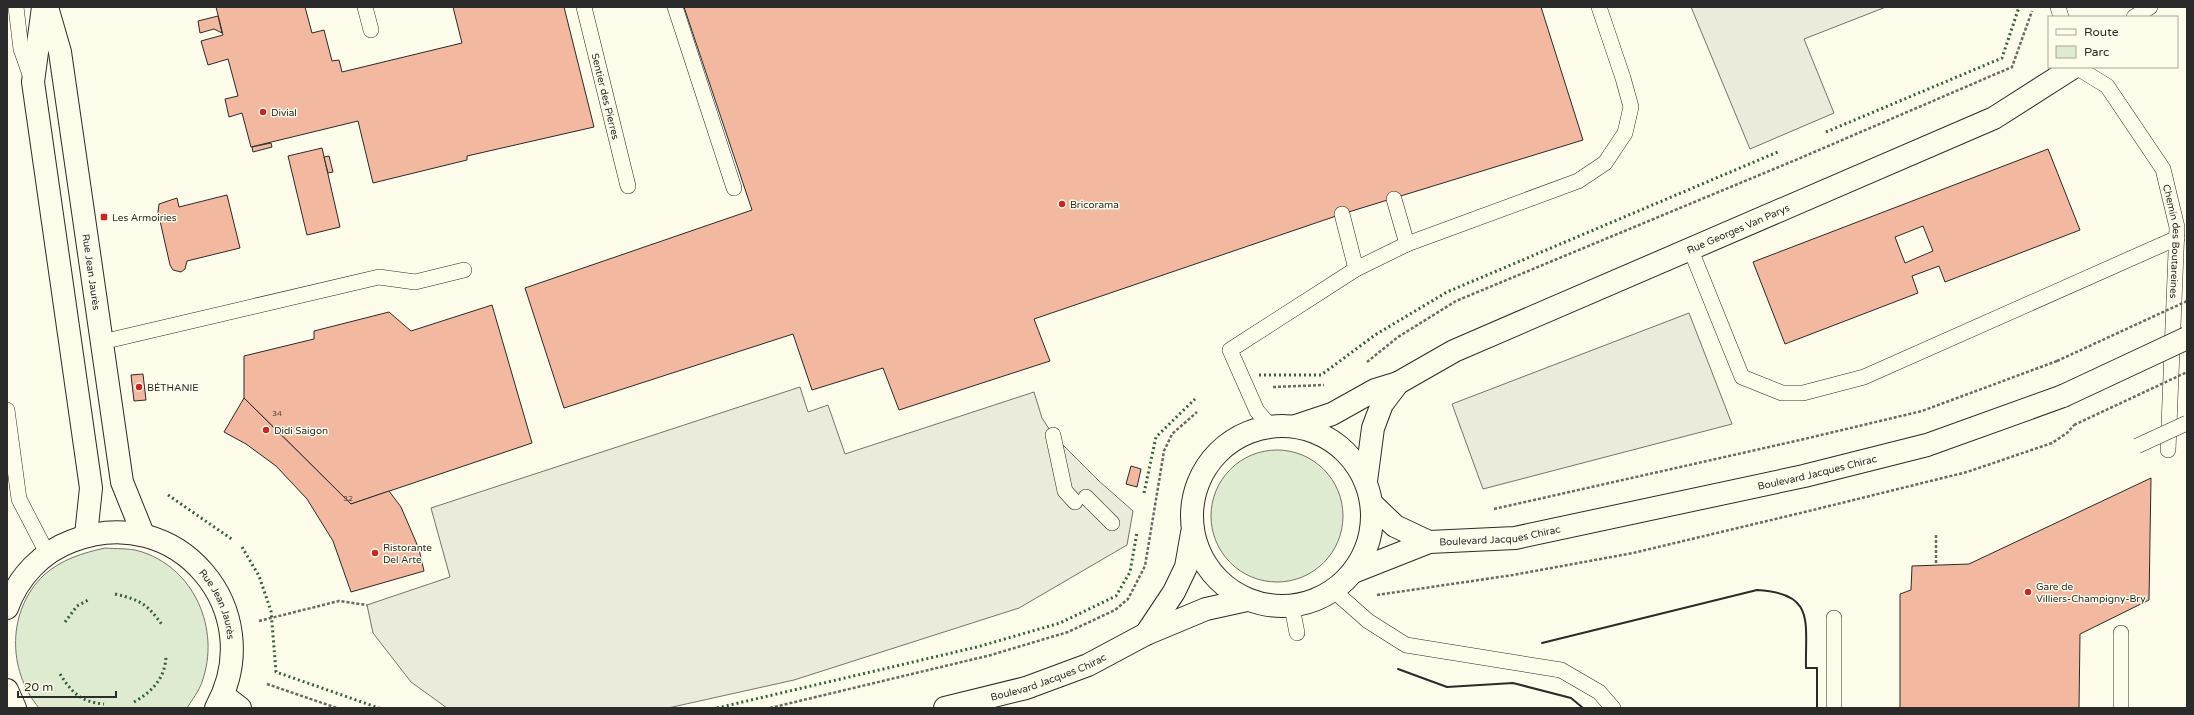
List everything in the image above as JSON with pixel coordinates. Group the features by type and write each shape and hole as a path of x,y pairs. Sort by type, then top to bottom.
{"main road":[{"path":"43,7 33,82 91,488 86,535"},
{"name":"Rue Jean Jaurès","path":"46,7 60,52 122,482 143,534"},
{"name":"Rue Georges Van Parys","path":"1296,426 1332,414 1375,390 1398,383 1454,351 1994,118 2073,68"},
{"name":"Boulevard Jacques Chirac","path":"1353,572 1429,542 1515,538 1804,476 1927,445 2063,396 2187,338"},
{"name":"Rue Georges Van Parys","path":"1366,482 1373,428 1382,404 1398,383"},
{"name":"Boulevard Jacques Chirac","path":"1146,634 1174,592 1186,567 1192,529 1192,506 1196,488 1203,471 1214,456 1227,443 1244,434 1270,426 1296,426 1312,430 1333,441 1352,459 1366,482 1372,504 1372,534 1366,550 1353,572 1334,591 1314,601 1292,607 1268,606 1247,600 1226,588 1210,571 1198,551 1192,529"},
{"name":"Boulevard Jacques Chirac","path":"1372,504 1395,526 1429,542"},
{"name":"Rue Jean Jaurès","path":"7,608 11,596 24,576 47,553 63,544 86,535 105,532 143,534 162,541 180,551 196,563 210,579 220,596 228,615 232,656 226,704"},
{"name":"Boulevard Jacques Chirac","path":"945,708 1026,688 1088,665 1146,634 1206,609 1247,600"},
{"path":"7,690 15,708"}],"lane":[{"path":"16,7 21,49 33,82"},
{"path":"365,7 371,30"},
{"name":"Sentier des Pierres","path":"584,7 628,186"},
{"path":"674,7 734,188"},
{"path":"1270,426 1250,400 1230,350 1356,269 1407,244 1578,181 1605,163 1625,133 1631,107 1623,78 1599,7"},
{"path":"2136,16 2150,7"},
{"name":"Chemin des Boutareines","path":"2077,68 2107,86 2163,169 2177,227 2168,450"},
{"path":"1394,199 1407,244"},
{"path":"1342,214 1356,269"},
{"path":"1690,248 1742,376 1782,393 1803,393 1864,377 2177,238"},
{"path":"102,342 379,277 415,282 464,270"},
{"path":"7,410 13,494 47,553"},
{"path":"2137,446 2187,423"},
{"path":"1053,435 1065,491 1080,499 1112,523"},
{"path":"1334,591 1368,621 1406,644 1561,670 1599,692 1613,708"},
{"path":"1292,607 1297,633"},
{"path":"1834,618 1834,708"},
{"path":"2120,708 2121,633"}],"path":[{"path":"1362,365 1398,337 1456,301 1798,159 2012,67 2032,11"},
{"path":"1492,509 1907,415 2057,361 2187,301"},
{"path":"1353,572 1370,596 1513,576 1633,553 1967,472 2052,443 2067,433 2074,425 2187,372"},
{"path":"1267,387 1331,383"},
{"path":"770,708 991,655 1068,632 1115,610 1128,599 1145,566 1164,451 1172,434 1198,412"},
{"path":"1936,535 1936,565"},
{"path":"259,621 339,601 367,605"},
{"path":"267,684 337,708"}],"green space":[{"path":"1283,450 1302,455 1314,461 1324,469 1332,479 1338,491 1342,503 1342,529 1338,541 1332,553 1324,563 1314,571 1302,577 1290,581 1271,582 1252,577 1240,571 1230,563 1222,553 1216,541 1212,529 1211,510 1216,491 1222,479 1230,469 1240,461 1252,455 1264,451"},
{"path":"105,548 135,550 158,559 175,571 188,586 198,603 205,621 208,641 207,662 201,685 187,708 39,708 29,693 21,676 17,658 16,640 18,622 23,605 32,589 51,569 73,557"}],"shaded area":[{"path":"1691,7 1886,7 1804,39 1834,113 1750,149"},
{"path":"1689,313 1732,424 1483,489 1452,404"},
{"path":"800,387 808,412 828,405 845,454 1034,392 1042,418 1053,435 1099,481 1133,511 1127,545 1019,608 794,680 668,708 447,708 411,682 373,633 367,605 450,577 431,508"}],"building":[{"path":"216,7 305,7 312,33 324,30 332,61 339,60 342,72 462,43 453,7 564,7 594,127 467,156 467,160 373,183 358,121 251,147 242,113 229,117 225,99 238,96 228,59 208,65 201,41 223,35"},
{"name":"Bricorama","path":"684,7 1541,7 1583,140 1342,214 1034,319 1050,361 899,410 883,368 812,390 793,334 564,408 525,288 752,210"},
{"path":"218,16 222,33 214,29 200,33 198,21"},
{"path":"271,143 272,147 253,152 252,147"},
{"path":"322,148 340,227 307,235 288,156"},
{"path":"2048,149 2080,230 1945,282 1939,266 1912,276 1918,293 1785,344 1753,262","holes":["1923,226 1933,251 1905,263 1895,237"]},
{"path":"329,156 333,172 328,173 324,157"},
{"path":"227,195 240,248 187,261 185,269 181,272 173,270 170,265 158,212 159,204 177,198 179,207"},
{"path":"492,305 532,443 351,504 244,398 244,356 314,339 314,331 389,312 411,331"},
{"name":"BÉTHANIE","path":"143,374 146,400 134,401 131,375"},
{"path":"244,398 351,504 389,491 401,507 419,549 424,571 351,592 333,541 307,499 276,466 246,444 224,432"},
{"path":"1131,466 1141,469 1137,487 1126,484"},
{"name":"Gare de Villiers-Champigny-Bry","path":"2151,478 2149,600 2080,634 2079,708 1900,708 1900,594 1911,590 1912,566 1969,564"}],"hedge":[{"path":"1826,132 2002,58 2019,7"},
{"path":"1259,375 1321,375 1375,335 1447,292 1780,151"},
{"path":"1144,493 1156,437 1195,399"},
{"path":"168,495 233,540"},
{"path":"717,708 977,647 1060,623 1116,596 1130,572 1137,532"},
{"path":"242,547 259,576 271,611 276,672 379,708"},
{"path":"115,594 131,598 143,604 163,626"},
{"path":"65,622 77,606 90,599"},
{"path":"134,702 146,694 156,684 163,671 166,657"},
{"path":"60,674 73,691 83,699 104,704"}],"wall":[{"path":"1542,643 1757,590 1776,592 1789,597 1798,604 1803,613 1806,624 1806,668 1817,668 1817,708"},
{"path":"1398,669 1447,687 1513,683 1571,698 1583,708"}],"place":[{"name":"Divial","path":"263,112"},
{"name":"Bricorama","path":"1062,204"},
{"name":"Les Armoiries","path":"104,217"},
{"name":"BÉTHANIE","path":"139,387"},
{"name":"Didi Saigon","path":"266,430"},
{"name":"Ristorante Del Arte","path":"375,553"},
{"name":"Gare de Villiers-Champigny-Bry","path":"2028,592"}]}
